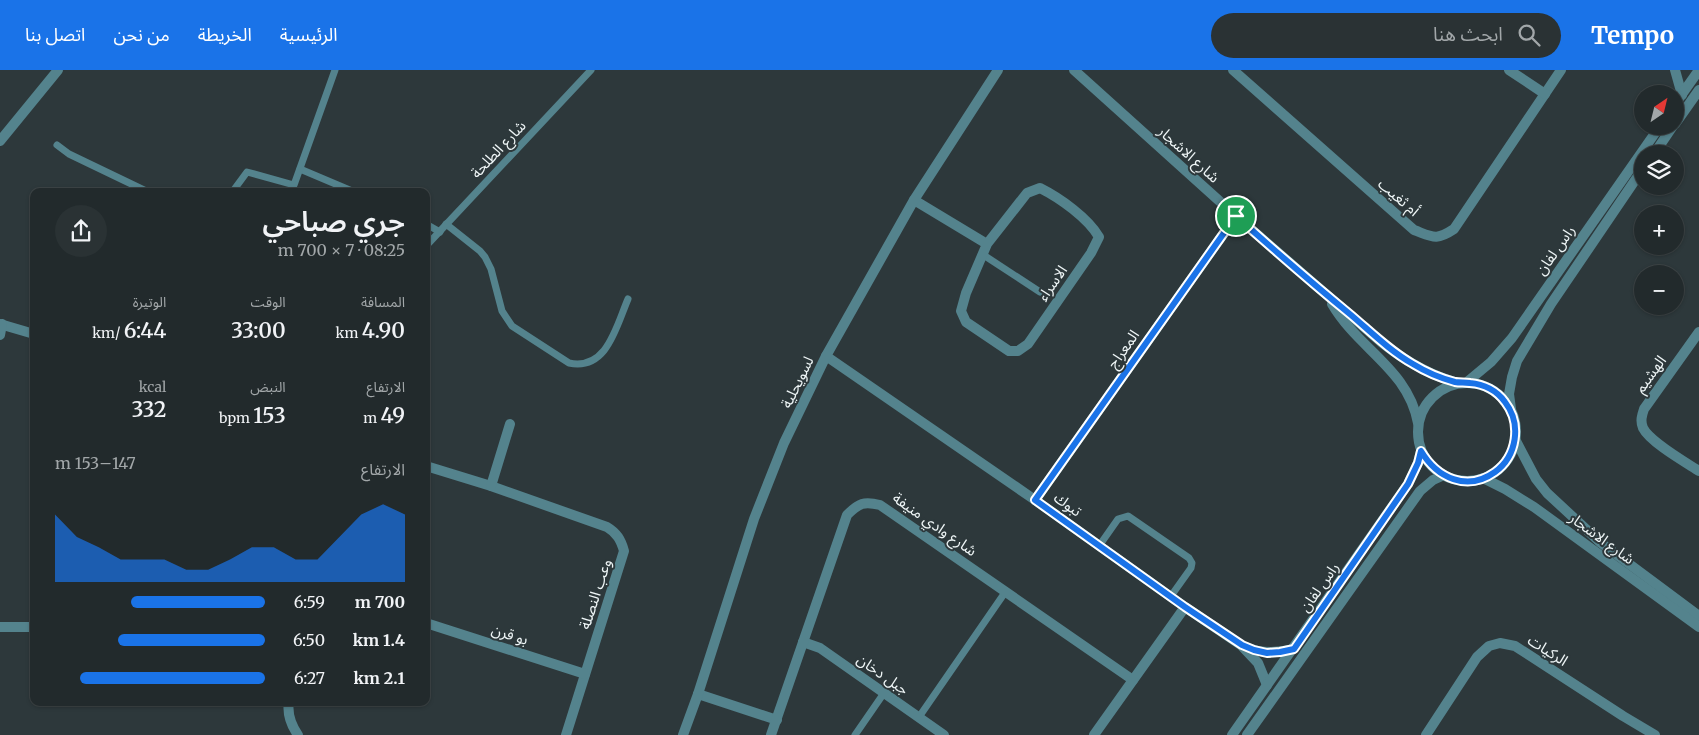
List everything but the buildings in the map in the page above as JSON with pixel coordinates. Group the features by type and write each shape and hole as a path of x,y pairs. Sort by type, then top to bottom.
{"street":[{"path":"0,141 58,70"},
{"name":"لسويحلية","path":"682,735 698,694 754,519 784,443 826,356 914,200 998,70"},
{"name":"شارع الاشجار","path":"1074,70 1329,299 1401,357 1442,379 1462,383"},
{"name":"أم ثغيب","path":"1234,70 1414,230 1431,237 1443,236 1454,229 1562,70"},
{"path":"1509,70 1545,94"},
{"path":"1675,70 1679,85"},
{"path":"1684,92 1699,70"},
{"path":"1684,111 1699,90"},
{"name":"راس لفان","path":"1462,383 1491,362 1512,338 1654,135"},
{"name":"راس لفان","path":"1511,410 1510,385 1517,361 1551,304 1634,182"},
{"name":"الاسراء","path":"1040,188 1050,193 1092,225 1098,238 1091,253 1028,344 1018,351 1009,351 966,322 962,311 966,293 987,244 1027,193 1040,188"},
{"path":"914,200 987,244"},
{"name":"المعراج","path":"1035,500 1236,216"},
{"name":"شارع الاشجار","path":"1329,299 1354,335 1402,383 1413,402 1418,423"},
{"path":"1,328 30,333"},
{"name":"الهشيم","path":"1699,332 1644,409 1641,418 1649,438 1699,471"},
{"name":"تبوك","path":"826,356 1242,645 1267,653 1294,649"},
{"path":"1462,383 1483,386 1497,393 1511,410 1516,429 1515,439 1508,459 1501,467 1483,478 1467,481 1451,479 1431,465 1421,451 1418,442 1418,423 1423,409 1432,397 1444,388 1462,383"},
{"path":"491,486 510,424"},
{"name":"شارع الاشجار","path":"1515,439 1536,478 1547,493 1600,542 1699,616"},
{"name":"راس لفان","path":"1232,735 1408,484 1418,463 1421,451"},
{"name":"وعب النصلة","path":"430,467 491,486 607,528 615,532 622,542 624,551 566,735"},
{"name":"راس لفان","path":"1248,735 1420,491 1433,480 1444,475"},
{"name":"شارع الاشجار","path":"1483,478 1534,507 1699,627"},
{"name":"شارع وادي منيفة","path":"771,735 847,515 855,506 868,502 880,504 1133,680"},
{"path":"1094,735 1185,607"},
{"name":"بو قرن","path":"430,624 585,674"},
{"path":"0,627 30,627"},
{"name":"جبل دخان","path":"803,642 820,648 944,735"},
{"name":"الركيات","path":"1426,735 1477,657 1489,646 1500,644 1515,646 1655,735"},
{"name":"تبوك","path":"1242,645 1258,663 1267,685"},
{"path":"698,694 776,720"},
{"path":"288,706 292,726 298,735"}],"lane":[{"path":"235,188 247,172 294,185 335,70"},
{"name":"شارع الطلحة","path":"430,242 591,70"},
{"path":"57,145 70,154 140,188"},
{"path":"300,169 345,188"},
{"path":"446,224 485,257 491,269 502,311 512,326 569,363 588,363 600,357 608,346 628,299"},
{"path":"430,226 440,232"},
{"path":"982,254 1040,292"},
{"path":"1099,546 1118,519 1128,516 1182,552 1189,558 1192,565 1171,596"},
{"path":"919,718 1006,592"},
{"path":"855,735 884,693"}],"route":[{"path":"1236,216 1329,299 1392,351 1442,379 1458,383 1478,384 1497,393 1511,410 1516,429 1513,449 1508,459 1493,474 1476,480 1451,479 1435,469 1421,451 1414,474 1408,484 1294,649 1280,652 1267,653 1242,645 1185,607 1035,500 1236,216"}]}
